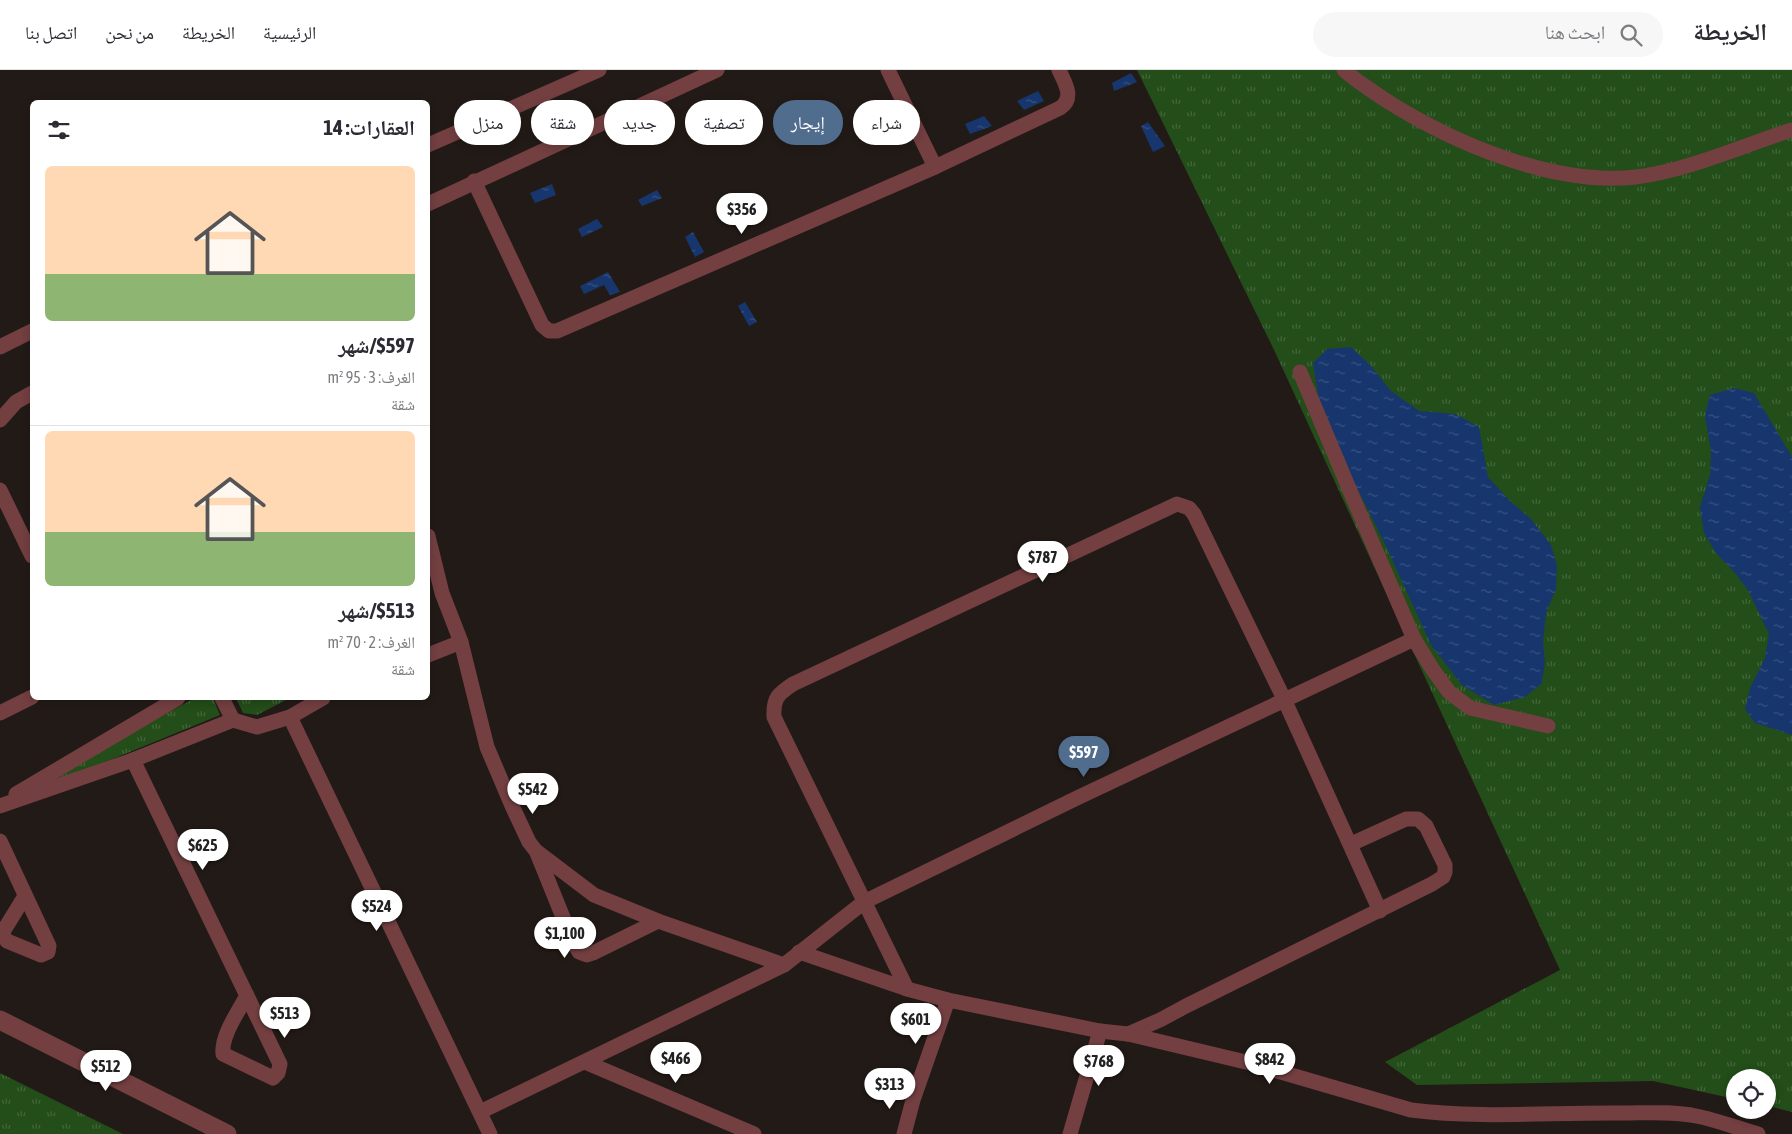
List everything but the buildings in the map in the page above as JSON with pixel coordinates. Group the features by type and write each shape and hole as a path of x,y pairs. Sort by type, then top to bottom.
{"street":[{"path":"430,144 599,70"},
{"path":"430,203 717,70"},
{"path":"888,70 935,167"},
{"path":"474,181 542,325 554,332 935,167 1064,105 1068,98 1068,93 1059,70"},
{"path":"1344,70 1392,104 1447,135 1521,162 1574,175 1597,178 1660,172 1722,155 1792,130"},
{"path":"0,347 30,332"},
{"path":"1300,372 1414,639 1432,670 1449,692 1470,708 1548,726"},
{"path":"0,420 16,402 30,394"},
{"path":"0,490 30,552"},
{"path":"907,989 774,717 776,699 781,692 802,680 1178,504 1189,508 1194,514 1284,699 1380,911"},
{"path":"430,550 442,593 461,642 487,747 529,842 536,851 554,867 594,895 658,922 784,965"},
{"path":"480,1112 784,965 798,952 864,902 1284,699 1414,639"},
{"path":"430,654 461,642"},
{"path":"0,713 30,699"},
{"path":"0,805 175,700"},
{"path":"223,700 233,720"},
{"path":"0,805 133,760 233,720 257,727 290,717 319,700"},
{"path":"290,717 490,1134"},
{"path":"133,760 247,995 280,1064 278,1073 273,1078 223,1054 222,1047 225,1037 247,995"},
{"path":"1128,1034 1380,911 1438,880 1445,872 1445,865 1426,826 1418,818 1406,819 1351,844"},
{"path":"0,841 25,896"},
{"path":"536,851 573,942 579,952 586,955 594,953 658,922"},
{"path":"798,952 907,989 948,1000 1100,1031 1128,1034 1250,1063 1411,1110 1500,1115 1564,1112 1679,1114 1716,1121 1758,1134"},
{"path":"904,1134 913,1100 948,1000"},
{"path":"0,1020 227,1134"},
{"path":"1070,1134 1100,1031"},
{"path":"585,1062 754,1134"},
{"path":"894,1134 913,1100"}],"green space":[{"path":"1137,70 1792,70 1792,1112 1776,1108 1776,1069 1726,1069 1726,1097 1653,1081 1417,1085 1385,1062 1560,970 1275,352"},
{"path":"191,700 214,700 220,715 59,781 45,779"},
{"path":"237,700 286,700 257,715 243,713"},
{"path":"0,1073 123,1134 0,1134"}],"water":[{"path":"1131,73 1137,82 1114,91 1112,83"},
{"path":"1038,91 1044,101 1024,110 1017,101"},
{"path":"984,116 992,126 970,134 965,124"},
{"path":"1148,122 1165,146 1153,152 1141,126"},
{"path":"552,184 556,195 535,203 530,193"},
{"path":"657,190 662,198 642,206 638,200"},
{"path":"597,219 603,227 582,237 578,229"},
{"path":"693,232 704,252 695,257 685,237"},
{"path":"608,272 620,292 610,295 604,285 584,294 580,286"},
{"path":"745,302 757,322 749,326 738,306"},
{"path":"1351,347 1370,365 1391,391 1419,411 1455,414 1479,427 1488,477 1510,501 1531,519 1551,545 1557,566 1556,589 1546,613 1543,643 1545,661 1542,683 1525,697 1494,705 1462,685 1431,645 1384,542 1345,464 1319,400 1313,363 1327,349"},
{"path":"1734,388 1754,393 1792,457 1792,735 1755,723 1745,709 1750,688 1765,658 1769,634 1748,590 1716,553 1704,533 1700,507 1710,475 1711,451 1705,416 1710,395"}]}
